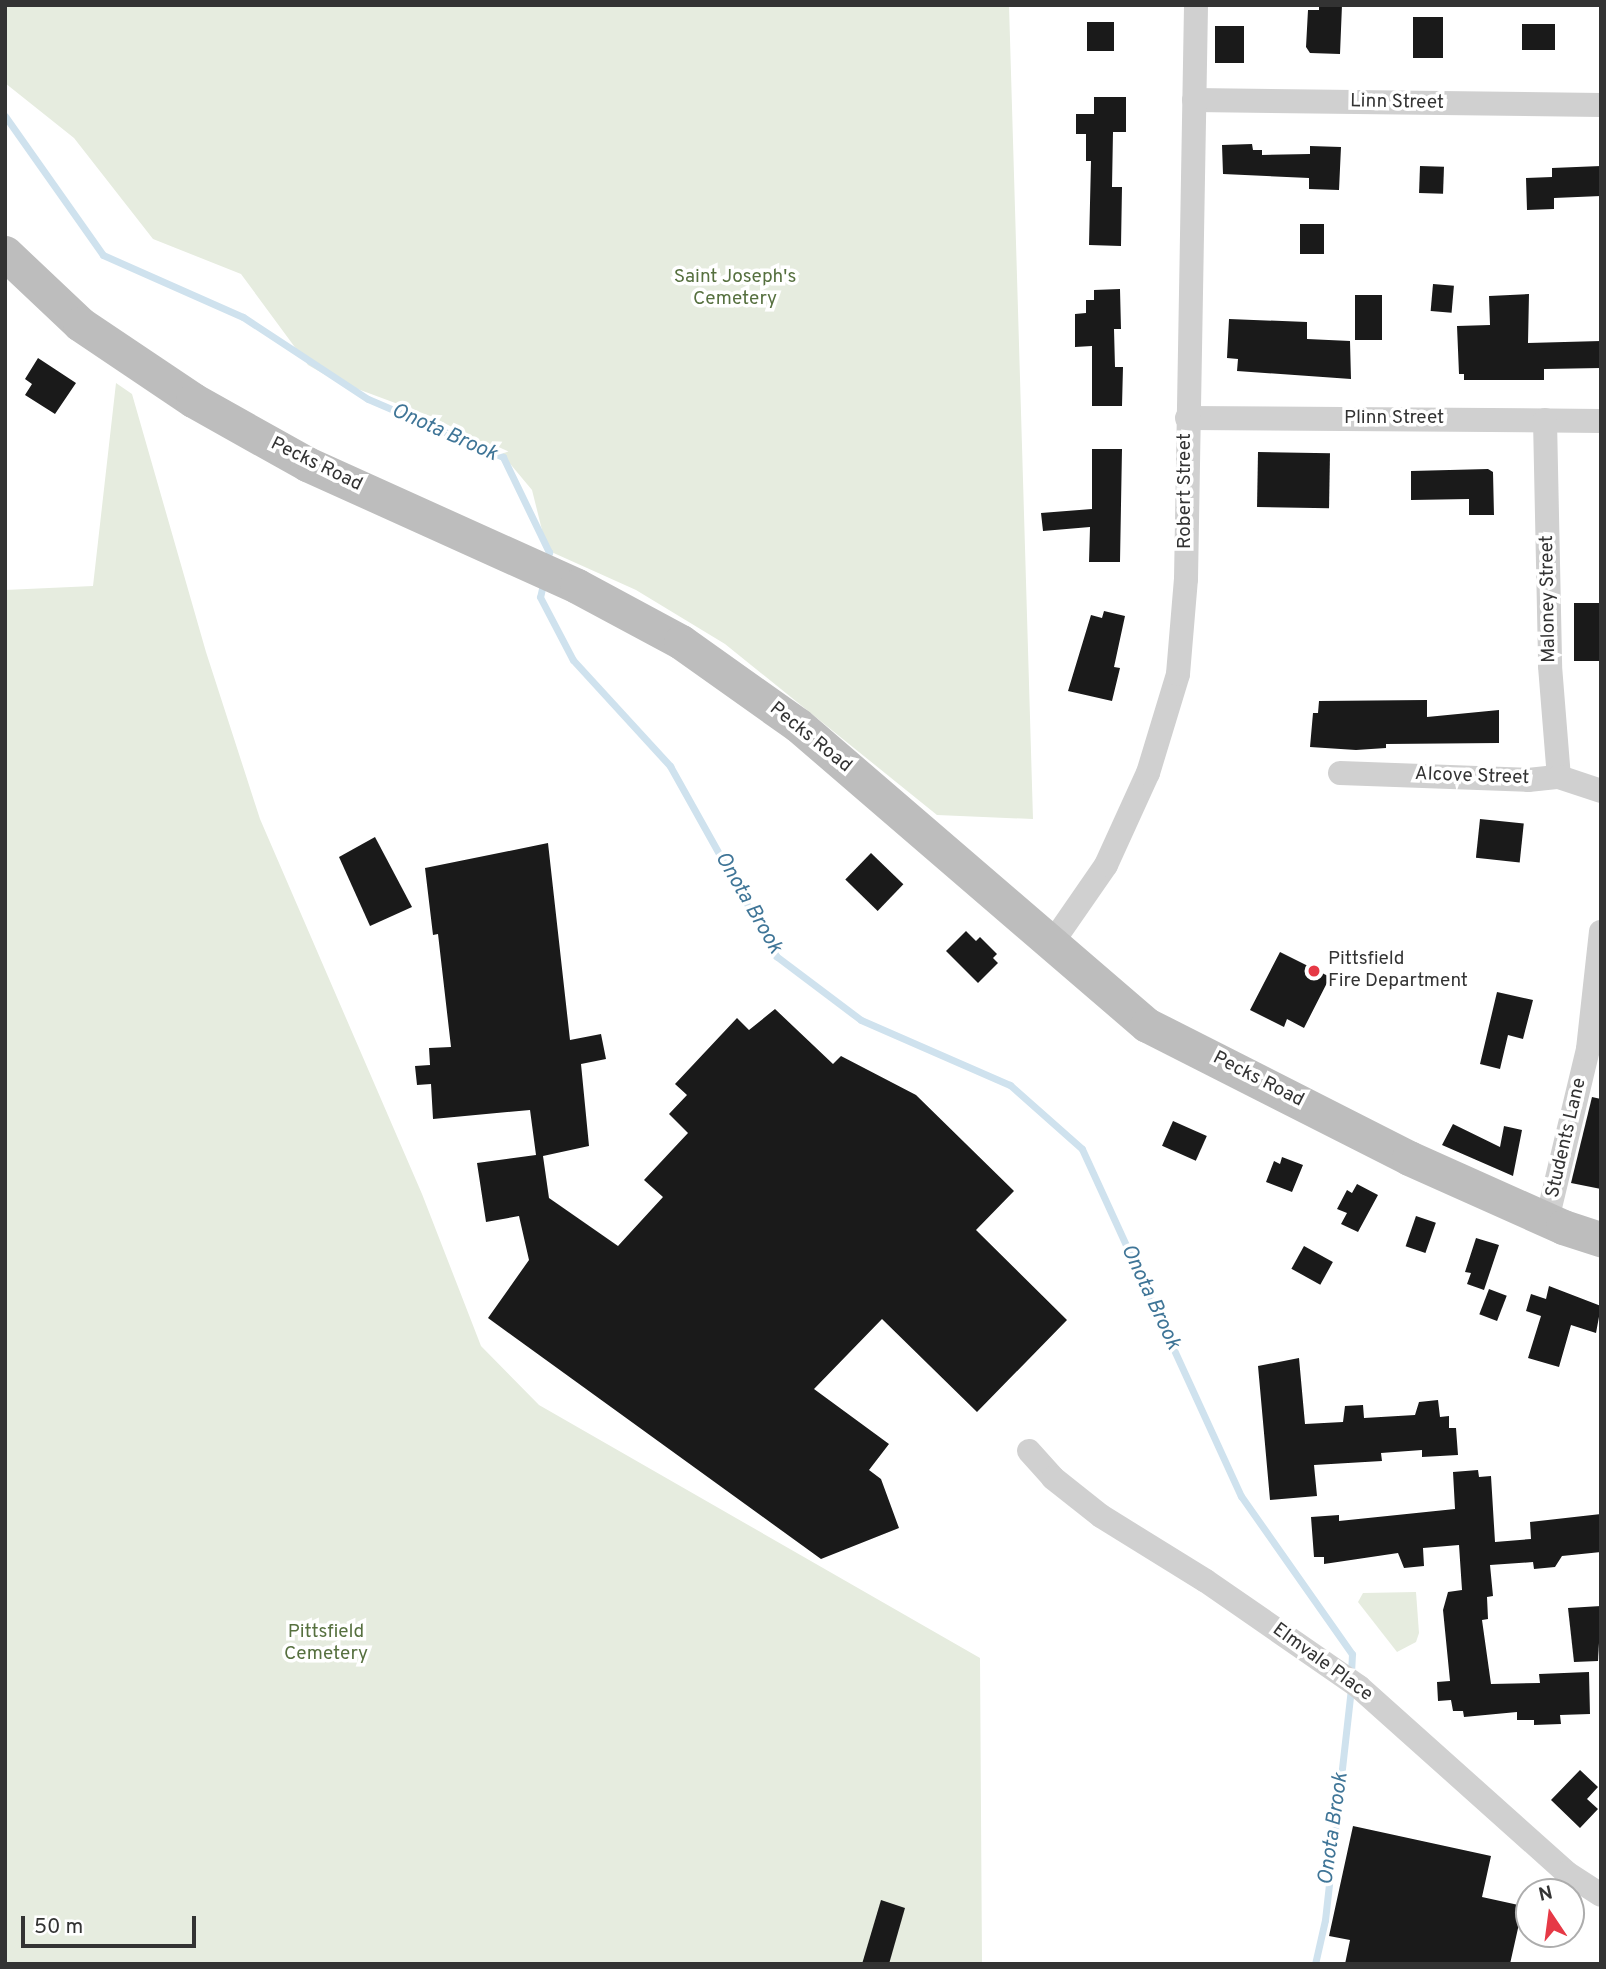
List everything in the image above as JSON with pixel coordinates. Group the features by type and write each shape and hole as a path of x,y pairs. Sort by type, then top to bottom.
{"street":[{"name":"Robert Street","path":"1050,946 1106,865 1147,773 1178,674 1186,579 1196,5"},
{"name":"Linn Street","path":"1194,100 1601,105"},
{"name":"Pecks Road","path":"5,253 80,324 193,400 307,464 558,577 681,642 798,725 1050,946 1147,1025 1409,1158 1548,1220 1601,1238"},
{"name":"Plinn Street","path":"1187,418 1601,421"},
{"name":"Maloney Street","path":"1545,421 1550,666 1559,777"},
{"name":"Alcove Street","path":"1340,773 1528,780 1559,777 1601,791"},
{"name":"Students Lane","path":"1548,1220 1588,1049 1601,932"},
{"name":"Elmvale Place","path":"1029,1451 1053,1478 1101,1516 1206,1581 1350,1681 1567,1872 1601,1895"}],"green space":[{"name":"Saint Joseph's Cemetery","path":"5,5 1009,5 1033,819 937,815 725,644 636,590 547,550 532,490 501,453 433,417 336,381 308,365 241,274 153,239 74,138 5,83"},
{"name":"Pittsfield Cemetery","path":"116,383 132,394 206,652 260,819 422,1194 481,1346 539,1405 980,1658 982,1964 5,1964 5,590 93,586"},
{"path":"1416,1592 1419,1633 1416,1642 1397,1652 1358,1602 1363,1593"}],"building":[{"path":"1319,5 1342,5 1340,54 1310,53 1306,47 1308,10 1319,10"},
{"path":"1413,17 1443,17 1443,58 1413,58"},
{"path":"1087,22 1114,22 1114,51 1087,51"},
{"path":"1522,24 1555,24 1555,50 1522,50"},
{"path":"1215,26 1244,26 1244,63 1215,63"},
{"path":"1094,97 1126,97 1126,132 1113,132 1112,187 1122,187 1121,246 1089,245 1091,161 1086,161 1086,134 1076,134 1076,114 1094,114"},
{"path":"1252,144 1253,150 1262,150 1262,155 1310,154 1310,146 1341,147 1339,190 1309,189 1309,178 1223,174 1222,145"},
{"path":"1420,166 1444,167 1443,194 1419,193"},
{"path":"1601,166 1601,196 1554,198 1554,209 1527,210 1526,178 1552,177 1552,168"},
{"path":"1300,224 1324,224 1324,254 1300,254"},
{"path":"1433,284 1454,286 1452,313 1431,311"},
{"path":"1120,289 1121,329 1114,329 1115,367 1123,367 1122,406 1092,406 1092,346 1075,347 1075,314 1086,313 1086,300 1094,300 1094,290"},
{"path":"1529,294 1528,343 1601,341 1601,368 1544,369 1544,380 1464,380 1464,374 1459,374 1457,326 1490,325 1489,296"},
{"path":"1355,295 1382,295 1382,340 1355,340"},
{"path":"1229,319 1307,322 1307,339 1350,341 1351,379 1237,371 1238,359 1227,358"},
{"path":"38,358 76,383 55,414 25,395 32,384 25,379"},
{"path":"1092,449 1122,449 1120,562 1089,562 1090,527 1043,531 1041,513 1092,509"},
{"path":"1258,452 1330,453 1329,508 1257,507"},
{"path":"1488,469 1493,472 1494,515 1469,515 1469,499 1411,500 1411,471"},
{"path":"1574,603 1601,603 1601,661 1574,661"},
{"path":"1104,611 1125,616 1114,667 1120,668 1112,701 1068,691 1091,615 1102,618"},
{"path":"1427,700 1427,717 1499,710 1499,743 1386,744 1386,748 1356,750 1310,747 1313,713 1318,713 1319,701"},
{"path":"1480,819 1524,824 1520,862 1476,858"},
{"path":"375,837 412,907 370,926 339,857"},
{"path":"548,843 570,1040 601,1034 606,1059 581,1064 589,1146 543,1156 549,1198 618,1246 663,1197 644,1180 688,1133 669,1114 687,1095 675,1084 737,1018 749,1030 775,1009 833,1064 841,1056 916,1095 1014,1191 976,1230 1067,1320 977,1412 882,1319 814,1389 889,1444 869,1470 881,1479 899,1528 821,1559 488,1318 529,1260 519,1216 486,1222 477,1163 536,1155 530,1110 433,1119 431,1084 417,1085 415,1066 430,1065 429,1048 451,1047 438,934 433,935 425,868"},
{"path":"871,853 903,884 878,911 845,880"},
{"path":"966,931 976,941 980,937 997,954 993,958 998,963 978,983 946,951"},
{"path":"1280,952 1330,977 1304,1028 1287,1019 1284,1027 1250,1010"},
{"path":"1497,992 1533,1000 1523,1039 1508,1035 1500,1069 1480,1064"},
{"path":"1592,1097 1601,1099 1601,1189 1571,1183"},
{"path":"1173,1121 1207,1136 1196,1161 1162,1146"},
{"path":"1453,1124 1500,1147 1504,1126 1522,1130 1513,1176 1442,1145"},
{"path":"1282,1157 1303,1165 1292,1192 1266,1182 1274,1161 1280,1164"},
{"path":"1357,1184 1378,1195 1358,1232 1341,1224 1347,1213 1337,1209 1347,1190 1352,1193"},
{"path":"1416,1216 1436,1223 1425,1253 1406,1246"},
{"path":"1476,1238 1499,1245 1484,1290 1467,1284 1471,1273 1465,1272"},
{"path":"1304,1246 1333,1262 1320,1285 1291,1269"},
{"path":"1549,1286 1601,1306 1596,1333 1571,1325 1559,1367 1528,1358 1541,1316 1526,1311 1531,1294 1546,1299"},
{"path":"1489,1289 1507,1296 1497,1321 1479,1314"},
{"path":"1299,1358 1305,1424 1343,1422 1345,1406 1363,1405 1364,1418 1415,1415 1419,1402 1438,1400 1440,1417 1449,1416 1449,1428 1456,1428 1458,1455 1422,1457 1422,1450 1381,1453 1382,1461 1314,1465 1317,1496 1270,1500 1258,1366"},
{"path":"1478,1470 1479,1477 1491,1476 1495,1542 1531,1539 1530,1522 1601,1514 1601,1552 1562,1556 1555,1567 1534,1569 1533,1562 1490,1565 1493,1596 1487,1597 1488,1619 1482,1620 1491,1684 1540,1683 1539,1674 1589,1672 1590,1714 1560,1715 1561,1724 1534,1725 1534,1720 1517,1720 1517,1712 1464,1717 1463,1711 1453,1711 1451,1700 1438,1701 1437,1682 1450,1681 1443,1610 1448,1592 1462,1590 1459,1545 1423,1548 1424,1566 1404,1568 1398,1553 1324,1564 1324,1557 1314,1557 1311,1517 1339,1515 1339,1521 1455,1509 1453,1472"},
{"path":"1601,1606 1598,1661 1574,1662 1568,1608"},
{"path":"1580,1770 1598,1787 1587,1799 1598,1809 1580,1828 1551,1800"},
{"path":"1353,1826 1491,1856 1482,1897 1515,1904 1515,1942 1510,1964 1345,1964 1350,1940 1329,1936"},
{"path":"881,1900 905,1908 889,1964 862,1964"}],"waterway":[{"name":"Onota Brook","path":"5,116 103,255 243,317 368,399 503,457 549,552 547,561"},
{"name":"Onota Brook","path":"544,580 540,597 573,660 670,766 776,956 861,1020 1010,1085 1082,1149 1241,1496 1352,1654 1351,1673"},
{"name":"Onota Brook","path":"1315,1964 1325,1920 1351,1689"}],"place":[{"name":"Pittsfield Fire Department","path":"1314,971"}]}
